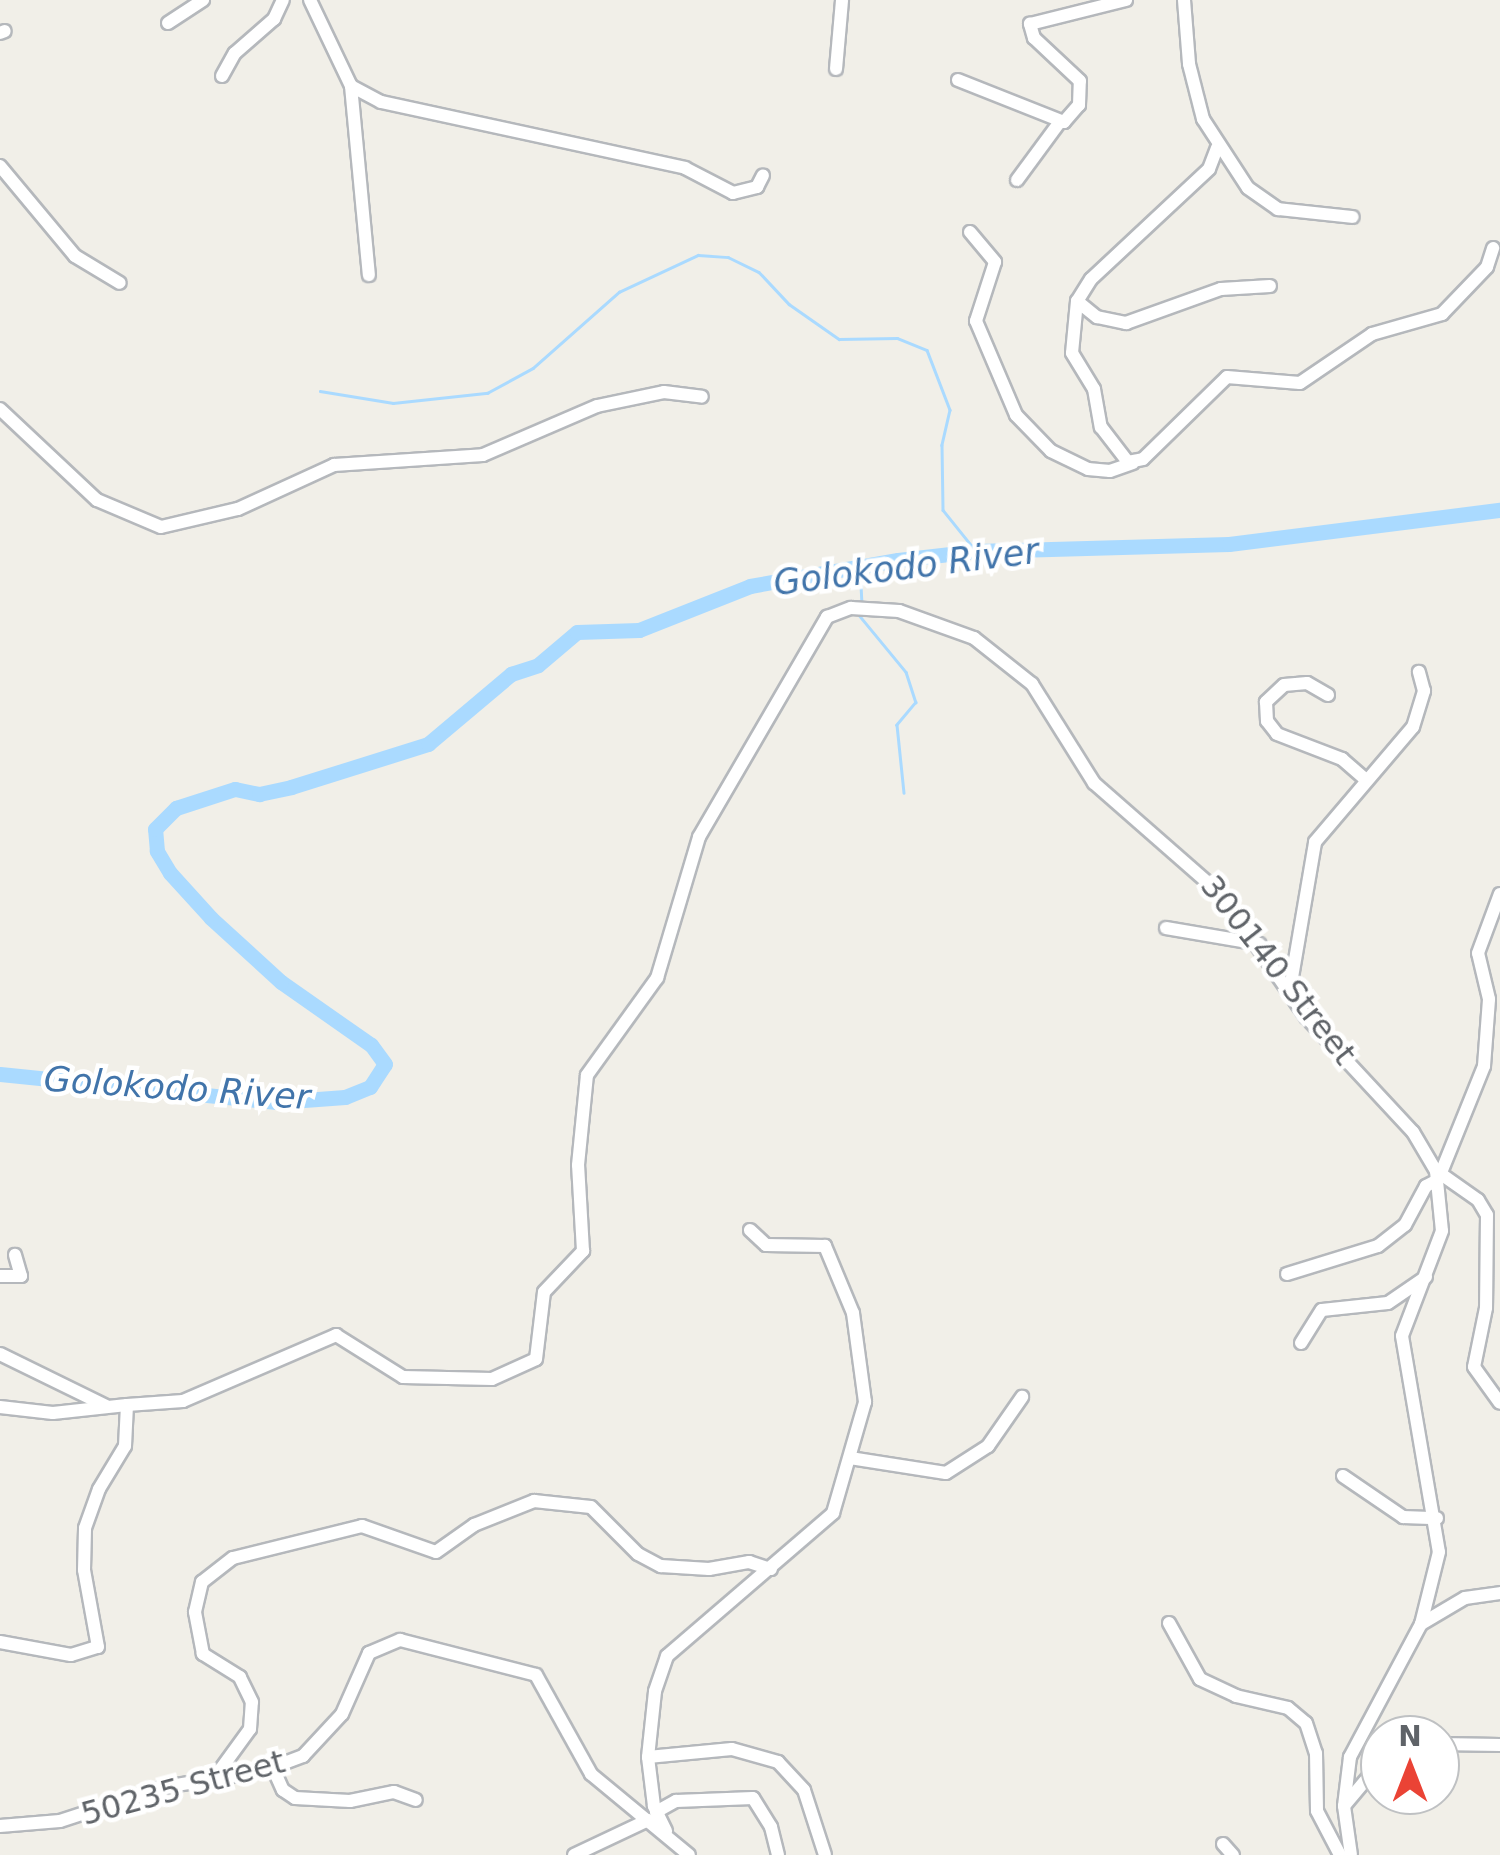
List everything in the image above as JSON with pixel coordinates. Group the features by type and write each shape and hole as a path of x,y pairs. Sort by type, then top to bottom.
{"street":[{"path":"168,23 203,0"},
{"path":"222,76 235,52 274,19 282,0"},
{"path":"310,0 351,86 370,275"},
{"path":"836,69 842,0"},
{"path":"840,16 850,0"},
{"path":"1017,180 1059,122 1079,106 1080,82 1034,38 1030,24 1126,0"},
{"path":"1184,0 1194,90 1218,148 1267,204 1353,216"},
{"path":"958,80 1059,122"},
{"path":"351,86 417,114 685,168 733,193 757,187 763,175"},
{"path":"1133,463 1101,426 1094,388 1072,353 1076,301 1091,279 1213,165 1218,148"},
{"path":"0,166 75,256 120,283"},
{"path":"970,232 995,262 976,321 1016,415 1036,439 1075,463 1110,471 1133,463 1227,377 1300,383 1372,334 1442,314 1483,272 1493,248"},
{"path":"1076,301 1098,317 1126,322 1221,289 1252,282 1270,286"},
{"path":"0,409 97,500 161,528 238,509 334,466 484,455 597,406 664,392 702,397"},
{"name":"300140 Street","path":"126,1405 183,1402 336,1335 404,1378 492,1380 531,1364 542,1347 544,1292 583,1251 578,1165 587,1075 658,978 699,837 828,617 850,608 880,608 974,638 1010,662 1042,698 1094,784 1192,863 1260,944 1328,1043 1413,1132 1440,1177 1442,1231 1402,1336 1437,1518 1439,1552 1421,1624 1359,1731 1344,1806 1350,1855"},
{"path":"1290,989 1314,842 1413,727 1424,690 1419,672"},
{"path":"1328,696 1307,683 1284,685 1266,702 1266,721 1278,734 1342,759 1366,780"},
{"path":"1287,1274 1378,1246 1404,1225 1426,1186 1440,1177 1484,1066 1489,999 1478,953 1500,894"},
{"path":"1166,928 1260,944"},
{"path":"1440,1177 1478,1200 1487,1215 1486,1308 1474,1367 1500,1403"},
{"path":"652,1816 648,1756 654,1691 667,1656 833,1513 850,1458 865,1375 853,1313 835,1265 822,1244 766,1244 750,1230"},
{"path":"0,1276 21,1276 15,1255"},
{"path":"1301,1343 1322,1310 1388,1303 1428,1276"},
{"path":"0,1354 106,1406"},
{"path":"850,1458 867,1456 919,1472 946,1473 988,1446 1022,1396"},
{"path":"0,1407 52,1413 126,1405 128,1440 85,1528 84,1570 98,1647 72,1655 0,1642"},
{"path":"1343,1476 1388,1510 1437,1518"},
{"path":"215,1777 250,1728 252,1702 240,1676 203,1654 195,1612 202,1582 233,1558 362,1526 436,1552 474,1525 534,1501 591,1507 638,1554 661,1566 698,1570 750,1562 771,1569"},
{"path":"1421,1624 1465,1598 1500,1593"},
{"path":"1170,1622 1200,1679 1236,1696 1288,1708 1306,1724 1316,1752 1317,1811 1340,1855"},
{"name":"50235 Street","path":"0,1826 60,1821 215,1777 273,1768 322,1740 342,1714 369,1653 400,1640 536,1675 591,1774 652,1816 689,1855"},
{"path":"1460,1744 1500,1745"},
{"path":"648,1756 732,1750 778,1762 804,1790 825,1855"},
{"path":"273,1768 283,1790 295,1798 350,1801 394,1792 416,1800"},
{"path":"1344,1806 1360,1786"},
{"path":"574,1855 676,1801 753,1798 771,1826 778,1855"},
{"path":"1223,1844 1233,1855"}],"waterway":[{"path":"320,391 393,403 487,393 533,368 619,292 698,255 728,257 759,272 789,304 839,339 897,338 927,350 950,410 942,445 943,510 976,551"},
{"name":"Golokodo River","path":"0,1074 277,1102 345,1097 370,1087 385,1064 371,1045 281,982 211,918 170,873 157,851 155,829 176,808 235,789 259,794 291,787 428,744 511,674 538,665 577,632 639,630 750,586 898,560 976,551 1229,544 1500,510"},
{"path":"860,566 862,605"},
{"path":"859,615 906,672 916,702 897,725 904,793"}]}
